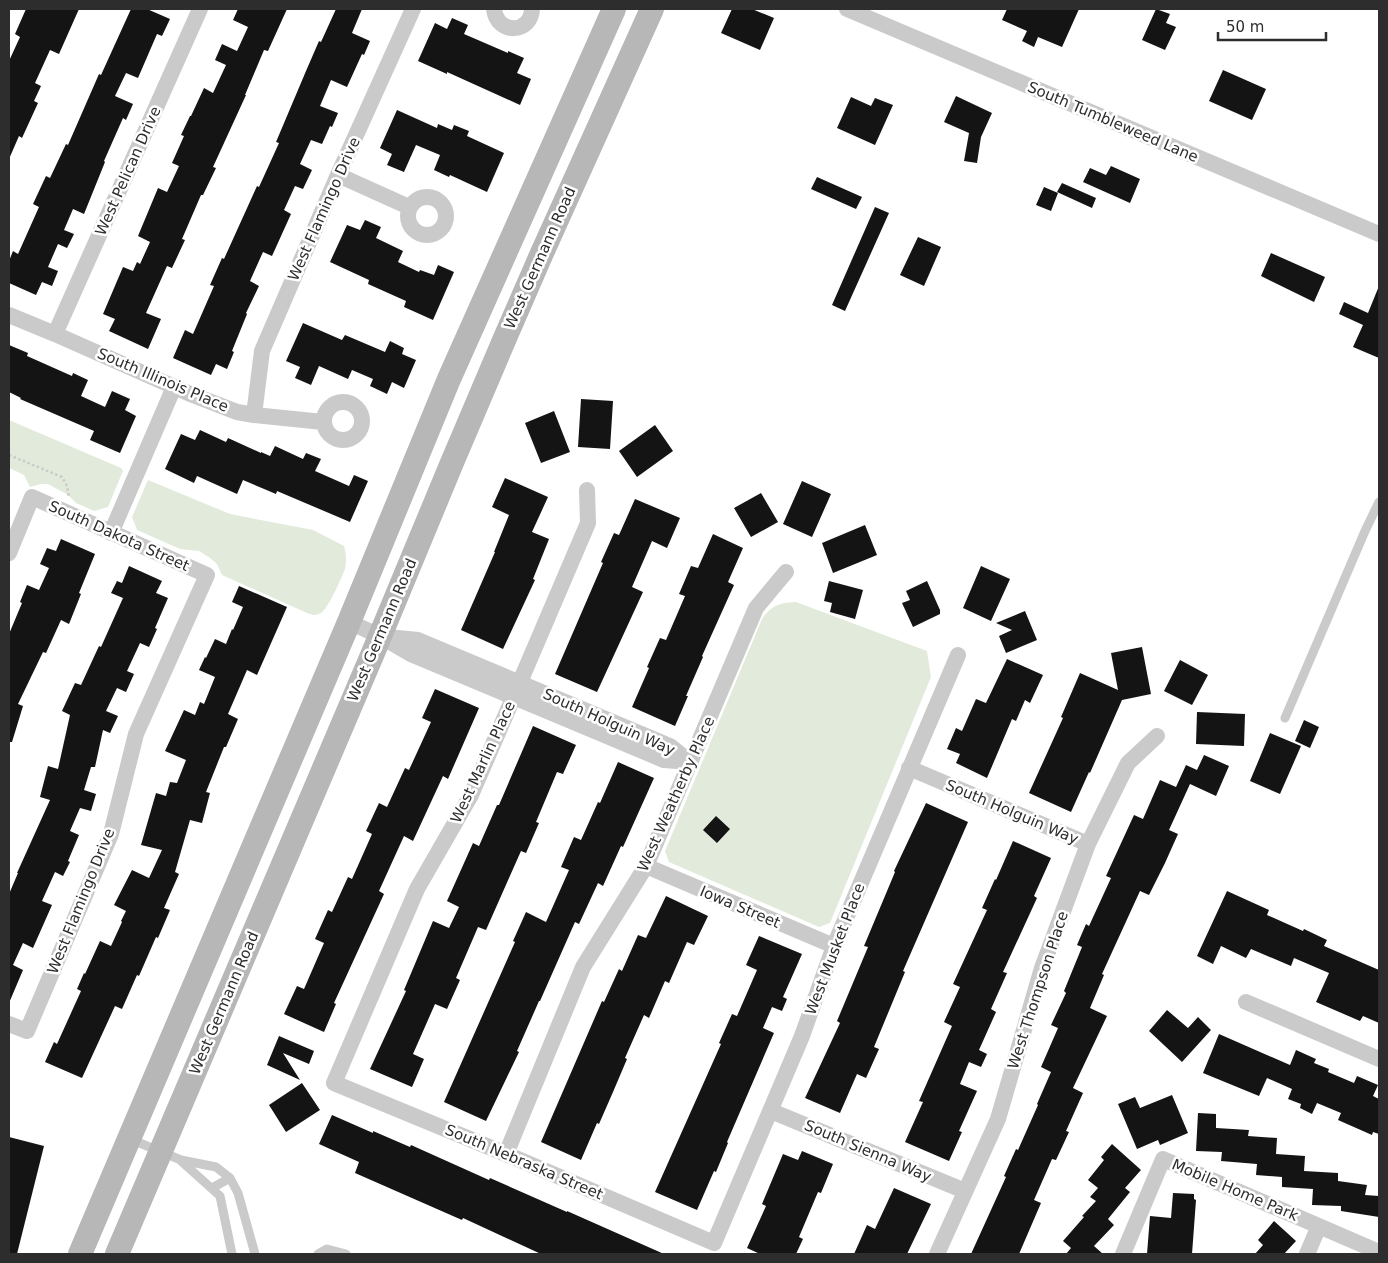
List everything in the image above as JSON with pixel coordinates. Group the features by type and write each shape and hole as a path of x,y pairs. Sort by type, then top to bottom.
{"main road":[{"path":"80,1254 349,622 450,379 614,9"},
{"name":"West Germann Road","path":"117,1254 171,1156 447,474 542,253 652,9"}],"street":[{"name":"West Pelican Drive","path":"55,334 200,9"},
{"name":"West Flamingo Drive","path":"254,415 262,351 338,175 413,9"},
{"path":"494,9 494,15 502,25 514,28 526,24 532,9"},
{"name":"South Tumbleweed Lane","path":"848,9 870,13 1379,234"},
{"path":"338,175 410,207"},
{"name":"South Illinois Place","path":"9,316 237,412 324,422"},
{"path":"111,533 174,387"},
{"name":"West Marlin Place","path":"334,1082 417,889 471,795 588,523 587,490"},
{"name":"South Dakota Street","path":"9,553 32,497 207,575"},
{"name":"West Weatherby Place","path":"506,1154 583,967 646,866 756,608 786,572"},
{"name":"West Flamingo Drive","path":"9,1024 27,1031 111,834 136,734 207,575"},
{"name":"South Holguin Way","path":"349,622 380,636 418,640 517,689 670,746 690,762"},
{"name":"West Musket Place","path":"714,1243 802,1036 834,946 958,655"},
{"name":"West Thompson Place","path":"937,1254 998,1118 1042,968 1088,844 1128,763 1157,736"},
{"name":"South Holguin Way","path":"909,768 1088,844"},
{"name":"Iowa Street","path":"646,866 834,946"},
{"path":"1246,1002 1379,1058"},
{"name":"South Nebraska Street","path":"334,1082 714,1243"},
{"name":"South Sienna Way","path":"771,1111 965,1191"},
{"name":"Mobile Home Park","path":"1123,1254 1163,1159 1379,1252"},
{"path":"1307,1254 1320,1226"}],"lane":[{"path":"1285,718 1379,502"},
{"path":"130,1139 171,1156 216,1167 230,1178 238,1193 255,1254"},
{"path":"171,1156 220,1196 232,1254"},
{"path":"212,1188 230,1178"},
{"path":"318,1254 326,1249 346,1254"}],"path":[{"path":"9,456 62,477 67,486 69,499 65,513"}],"green space":[{"path":"9,420 121,468 123,471 108,507 94,511 76,503 68,495 48,484 30,487 24,475 9,468"},
{"path":"148,480 230,514 313,530 344,546 346,557 345,569 327,606 321,613 316,615 307,613 222,575 217,564 199,551 180,549 137,530 132,517"},
{"path":"796,602 927,651 931,677 830,923 819,927 669,862 665,851 762,619 776,606"}],"building":[{"path":"26,9 79,9 59,54 50,50 35,83 41,86 34,101 38,103 22,138 19,136 9,159 9,61 20,37 15,34"},
{"path":"131,9 147,9 170,19 162,36 157,34 138,78 126,73 115,96 133,104 126,120 123,118 84,214 73,209 64,230 74,234 67,248 58,244 48,267 58,271 52,286 42,282 36,295 9,283 9,261 13,251 18,254 39,207 33,204 46,176 50,178 66,144 68,145 99,74 101,75"},
{"path":"238,9 287,9 268,51 264,50 213,167 216,168 203,195 201,195 182,239 185,240 172,268 167,266 146,313 161,319 148,349 109,331 115,319 103,314 123,267 133,271 137,262 140,264 150,242 138,236 158,188 167,192 179,166 172,163 184,136 181,135 204,88 213,93 226,65 215,60 222,44 237,51 248,27 233,20"},
{"path":"336,9 362,9 352,33 370,41 347,87 331,80 320,106 338,113 322,144 311,140 300,164 312,170 303,189 295,186 284,210 291,214 272,256 263,252 250,281 259,286 246,313 227,369 216,364 211,375 173,358 185,330 193,334 214,286 210,285 257,186 259,187 279,143 276,142 306,71"},
{"path":"732,9 752,9 774,18 760,50 721,33"},
{"path":"1007,9 1079,9 1062,47 1038,37 1034,47 1022,41 1027,31 1002,20"},
{"path":"1156,9 1170,14 1166,23 1176,27 1165,50 1142,40"},
{"path":"452,18 468,25 464,34 524,58 517,73 531,79 520,105 418,61 435,23 447,29"},
{"path":"1223,70 1266,89 1252,120 1209,101"},
{"path":"956,96 992,113 981,137 977,163 964,161 969,133 944,122"},
{"path":"851,97 871,106 875,98 893,105 875,145 837,128"},
{"path":"397,110 437,128 438,124 452,130 454,125 469,131 467,136 504,153 487,192 450,175 449,177 434,170 440,155 416,145 404,172 387,165 392,154 380,148"},
{"path":"1111,166 1140,179 1130,203 1083,182 1090,168 1106,175"},
{"path":"817,177 862,197 856,209 811,189"},
{"path":"1062,183 1096,198 1092,208 1057,192"},
{"path":"1044,187 1058,193 1051,211 1036,205"},
{"path":"875,207 889,213 845,311 832,305"},
{"path":"365,220 381,227 376,238 403,251 398,262 419,272 420,270 434,275 438,265 454,272 433,320 404,307 406,301 368,284 369,280 330,262 347,225 360,230"},
{"path":"918,237 941,247 924,286 900,275"},
{"path":"1271,253 1325,277 1314,302 1261,276"},
{"path":"1379,286 1379,358 1353,347 1363,325 1339,314 1344,302 1368,313"},
{"path":"303,323 342,340 345,335 385,352 390,341 404,348 402,354 416,360 404,388 392,382 387,394 370,386 373,379 352,370 348,379 319,366 311,385 295,378 300,367 286,361"},
{"path":"9,345 28,353 27,356 72,376 73,373 88,380 81,396 105,407 112,391 130,399 125,410 136,416 120,453 90,440 94,431 20,399 9,392"},
{"path":"581,399 613,401 610,449 578,447"},
{"path":"554,411 570,452 541,463 525,423"},
{"path":"655,425 673,451 637,477 619,451"},
{"path":"200,430 226,442 228,438 270,456 275,446 303,459 306,453 321,459 315,471 349,486 354,475 368,481 350,522 277,491 276,494 243,480 237,494 197,476 194,483 165,469 181,434 195,440"},
{"path":"505,478 548,497 532,532 549,539 533,579 535,580 503,649 461,630 509,515 492,507"},
{"path":"802,481 831,494 812,537 783,524"},
{"path":"761,493 778,522 751,537 734,508"},
{"path":"635,499 680,518 667,548 652,541 632,587 643,592 597,692 555,674 614,533 619,535"},
{"path":"865,525 877,555 833,573 822,543"},
{"path":"713,534 743,548 728,582 734,585 702,656 675,726 632,707 660,638 666,640 685,596 679,594 691,566 698,568"},
{"path":"61,539 95,554 69,624 61,620 46,653 43,652 18,704 23,706 12,742 9,742 9,634 22,603 20,602 27,585 39,590 49,568 40,564 47,548 56,551"},
{"path":"129,566 162,581 156,593 168,598 149,647 140,643 127,671 134,674 126,692 117,688 106,711 118,716 110,733 103,730 95,767 91,767 84,790 96,794 91,811 80,808 70,831 79,835 68,861 70,862 63,876 55,872 42,901 52,905 33,948 23,943 13,965 23,970 9,1003 9,894 50,800 40,797 48,766 58,769 70,715 62,711 75,683 81,685 99,646 101,647 123,598 111,593 117,581 122,583"},
{"path":"981,566 1010,579 991,621 963,608"},
{"path":"829,581 863,590 855,619 830,612 832,603 824,601"},
{"path":"927,581 940,614 913,627 902,603 910,600 906,591"},
{"path":"239,586 287,607 257,675 247,670 228,714 238,719 226,747 224,747 206,792 210,793 202,823 190,820 175,872 179,874 164,908 170,910 158,938 156,937 122,1009 115,1006 82,1078 45,1062 54,1042 57,1044 81,991 77,989 100,941 111,946 122,922 126,911 114,905 132,870 149,878 162,850 141,845 156,793 166,796 170,782 177,783 186,760 165,751 184,710 195,715 200,702 204,704 215,677 199,670 215,639 226,644 233,630 243,607 232,602"},
{"path":"1025,611 1037,640 1006,653 999,636 1012,630 996,623"},
{"path":"1142,647 1151,694 1122,700 1071,812 1029,793 1063,718 1061,717 1080,673 1118,690 1111,653"},
{"path":"1007,659 1043,675 1030,703 1025,700 1016,721 1012,719 987,778 956,763 960,754 947,749 956,728 962,731 976,699 986,703"},
{"path":"1180,660 1208,675 1192,705 1164,691"},
{"path":"435,689 479,708 448,779 443,776 413,841 404,836 379,891 384,894 334,1003 336,1004 324,1032 284,1014 297,986 304,989 324,943 315,939 328,910 332,912 348,877 352,879 372,834 366,831 379,803 387,807 405,768 409,770 431,722 422,718"},
{"path":"1197,712 1245,714 1244,746 1196,744"},
{"path":"1304,720 1319,727 1310,748 1295,741"},
{"path":"533,726 576,745 563,774 557,772 536,822 539,823 526,853 521,851 486,930 478,927 456,978 460,980 447,1009 435,1004 413,1054 424,1059 412,1087 370,1069 406,991 404,990 433,921 449,928 459,907 447,901 473,843 479,846"},
{"path":"1270,733 1301,746 1280,794 1250,781"},
{"path":"1204,755 1229,766 1216,796 1190,784 1169,830 1178,834 1165,863 1149,895 1140,891 1102,974 1104,975 1090,1008 1107,1016 1073,1088 1083,1093 1066,1131 1069,1132 1056,1160 1052,1159 1034,1200 1041,1203 1019,1254 971,1254 1051,1072 1041,1067 1058,1028 1051,1025 1066,993 1064,991 1082,947 1077,945 1086,924 1089,926 1111,878 1106,876 1134,815 1143,819 1160,780 1176,787 1186,765 1197,770"},
{"path":"618,762 654,778 603,886 598,883 579,924 575,922 517,1051 519,1052 486,1121 444,1102 515,942 513,941 526,912 546,922 569,870 561,867 574,837 581,840"},
{"path":"926,803 968,822 903,971 905,972 874,1047 879,1049 866,1078 857,1074 840,1113 805,1098 840,1023 837,1021 868,947 864,946 894,871"},
{"path":"716,816 730,829 717,843 703,830"},
{"path":"1013,841 1051,858 1034,896 1037,898 1003,972 1007,973 991,1009 996,1012 979,1050 987,1054 981,1067 969,1062 960,1084 977,1091 959,1131 962,1132 949,1161 905,1142 923,1102 919,1101 952,1026 944,1022 960,987 953,984 987,910 982,908"},
{"path":"1227,891 1269,910 1267,915 1327,940 1324,946 1379,970 1379,1023 1363,1016 1360,1021 1316,1002 1329,973 1294,958 1291,966 1251,949 1246,958 1221,946 1213,964 1197,956"},
{"path":"666,896 708,916 694,945 687,942 669,983 665,981 649,1018 644,1015 625,1058 627,1059 613,1092 581,1160 541,1142 602,1001 604,1002 619,969 622,971 638,935 646,938"},
{"path":"759,936 802,954 783,997 787,999 782,1011 772,1007 763,1028 774,1033 716,1172 714,1171 697,1210 655,1192 721,1044 719,1043 732,1014 737,1016 757,970 746,965"},
{"path":"1167,1010 1188,1028 1198,1017 1211,1030 1182,1062 1149,1031"},
{"path":"1219,1034 1290,1065 1296,1050 1316,1059 1314,1063 1329,1069 1328,1072 1354,1083 1357,1076 1378,1085 1373,1096 1379,1099 1379,1134 1373,1132 1372,1135 1338,1120 1341,1113 1317,1103 1312,1114 1300,1108 1301,1104 1288,1099 1292,1089 1267,1078 1259,1096 1203,1073"},
{"path":"279,1036 314,1051 309,1064 283,1053 300,1080 267,1065"},
{"path":"302,1083 320,1110 286,1132 269,1105"},
{"path":"1172,1095 1188,1133 1160,1145 1158,1140 1137,1149 1118,1104 1135,1097 1140,1108"},
{"path":"1198,1113 1216,1114 1216,1128 1249,1130 1248,1136 1277,1138 1276,1154 1305,1156 1304,1171 1338,1173 1338,1181 1367,1185 1365,1195 1379,1196 1379,1217 1341,1211 1341,1206 1312,1205 1313,1189 1282,1187 1282,1177 1256,1175 1257,1164 1221,1161 1222,1152 1196,1151"},
{"path":"332,1115 373,1133 373,1131 410,1147 411,1145 489,1180 490,1178 664,1254 541,1254 463,1218 462,1220 355,1173 359,1162 319,1144"},
{"path":"9,1137 44,1146 17,1254 9,1254"},
{"path":"1112,1144 1141,1170 1125,1188 1130,1192 1108,1219 1114,1225 1094,1246 1103,1254 1066,1254 1071,1248 1063,1241 1096,1201 1090,1197 1098,1188 1088,1180 1104,1160 1101,1157"},
{"path":"802,1151 833,1164 821,1193 818,1192 799,1237 803,1239 796,1254 760,1254 747,1248 766,1206 762,1204 783,1154 798,1160"},
{"path":"894,1188 931,1204 907,1254 854,1254 867,1225 875,1229"},
{"path":"1173,1193 1194,1194 1194,1199 1196,1200 1192,1254 1147,1254 1150,1216 1171,1218"},
{"path":"1274,1221 1296,1241 1284,1254 1255,1254 1263,1245 1258,1240"}]}
